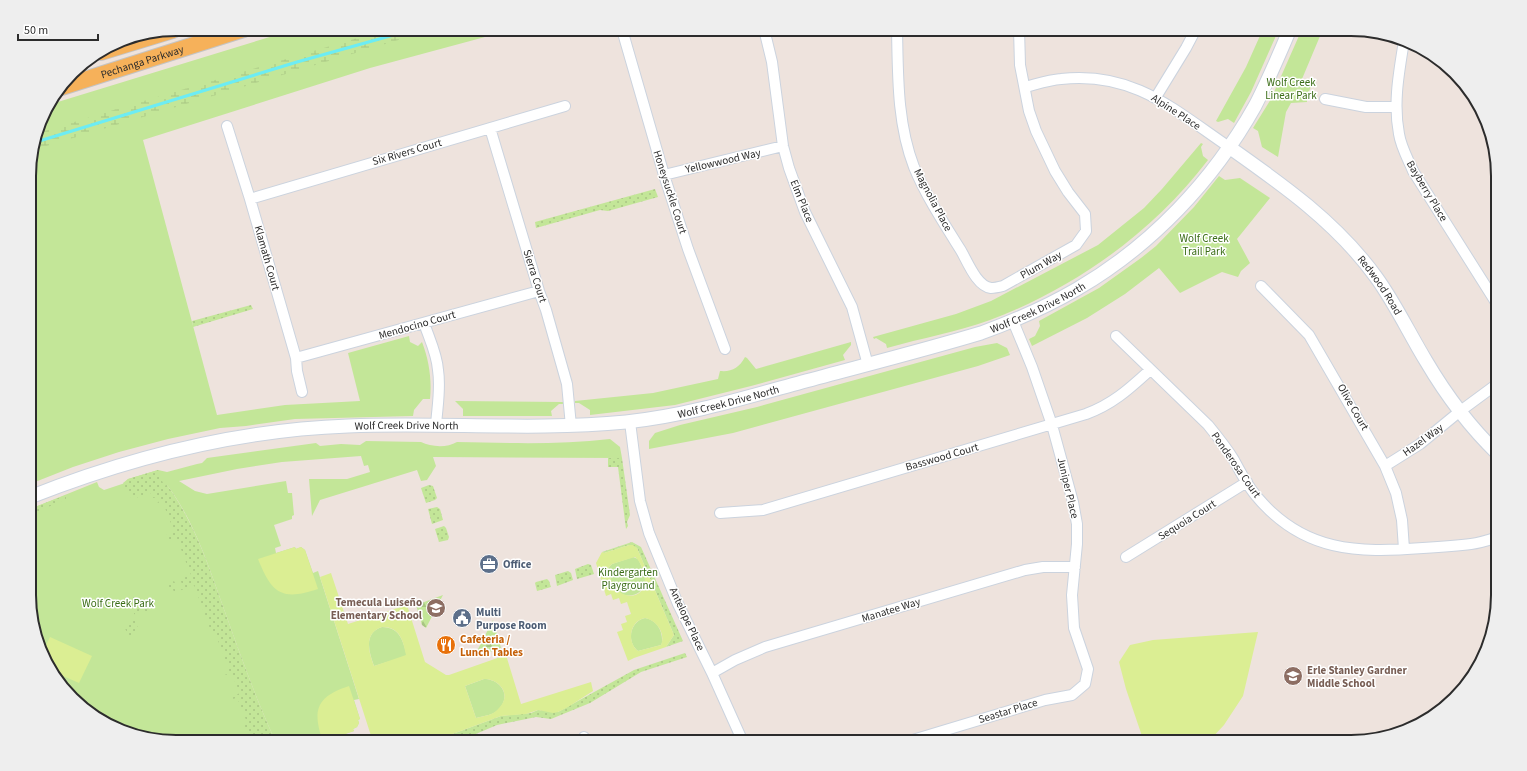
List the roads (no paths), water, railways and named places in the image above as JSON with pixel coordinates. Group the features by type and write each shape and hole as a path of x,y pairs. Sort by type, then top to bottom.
{"main road":[{"name":"Pechanga Parkway","path":"71,84 222,36"}],"street":[{"name":"Honeysuckle Court","path":"624,36 664,174 688,249 725,349"},
{"name":"Elm Place","path":"766,36 772,62 783,146 789,168 805,212 852,307 868,365"},
{"name":"Magnolia Place","path":"897,36 899,101 914,166 936,211 963,253 976,278 990,288"},
{"path":"1019,36 1020,65 1025,86"},
{"path":"1156,97 1192,36"},
{"name":"Wolf Creek Drive North","path":"36,496 109,468 163,453 214,441 266,433 347,426 571,426 630,422 658,418 735,401 868,365 966,337 1013,321 1077,289 1110,268 1142,243 1192,194 1212,171 1255,106 1287,36"},
{"name":"Bayberry Place","path":"1403,46 1396,107 1399,135 1413,171 1491,294"},
{"name":"Alpine Place","path":"1025,86 1060,79 1083,77 1108,80 1132,86 1156,97 1229,147"},
{"name":"Plum Way","path":"990,288 1003,286 1076,245 1086,231 1084,214 1055,171 1036,132 1029,111 1025,86"},
{"path":"1325,98 1366,107 1396,107"},
{"name":"Six Rivers Court","path":"250,198 565,106"},
{"name":"Klamath Court","path":"227,126 250,198 296,358 297,371 302,392"},
{"name":"Sierra Court","path":"490,128 546,310 567,384 571,426"},
{"name":"Yellowwood Way","path":"664,174 783,146"},
{"name":"Redwood Road","path":"1229,147 1282,184 1331,225 1355,250 1377,278 1396,308 1425,360 1459,412 1491,446"},
{"name":"Olive Court","path":"1261,286 1309,335 1340,386 1385,466 1396,493 1402,520 1404,549"},
{"name":"Mendocino Court","path":"296,358 539,291"},
{"name":"Juniper Place","path":"1013,321 1032,367 1052,425 1067,477 1077,524 1072,594 1074,628 1088,669 1085,684"},
{"path":"424,323 436,356 438,370 439,384 436,426"},
{"name":"Ponderosa Court","path":"1116,336 1208,425 1221,440 1258,498 1291,528 1310,538 1331,545 1356,550 1404,549 1472,544 1491,539"},
{"name":"Basswood Court","path":"720,513 763,510 1086,414 1106,405 1124,393 1150,370"},
{"name":"Hazel Way","path":"1385,466 1420,444 1491,388"},
{"name":"Antelope Place","path":"630,422 640,501 649,532 678,604 712,673 740,735"},
{"name":"Sequoia Court","path":"1126,557 1247,482"},
{"name":"Manatee Way","path":"712,673 734,660 765,647 1025,570 1043,567 1075,567"},
{"name":"Seastar Place","path":"929,735 1045,700 1072,695 1085,684"}],"waterway":[{"path":"41,141 297,62 390,36"}],"place":[{"name":"Office","path":"489,564"},
{"name":"Temecula Luiseño Elementary School","path":"436,608"},
{"name":"Multi Purpose Room","path":"462,618"},
{"name":"Cafeteria / Lunch Tables","path":"446,645"},
{"name":"Erle Stanley Gardner Middle School","path":"1293,676"}],"park label":[{"name":"Wolf Creek Linear Park","path":"1291,88"},
{"name":"Wolf Creek Trail Park","path":"1204,244"},
{"name":"Kindergarten Playground","path":"628,578"},
{"name":"Wolf Creek Park","path":"118,603"}]}
